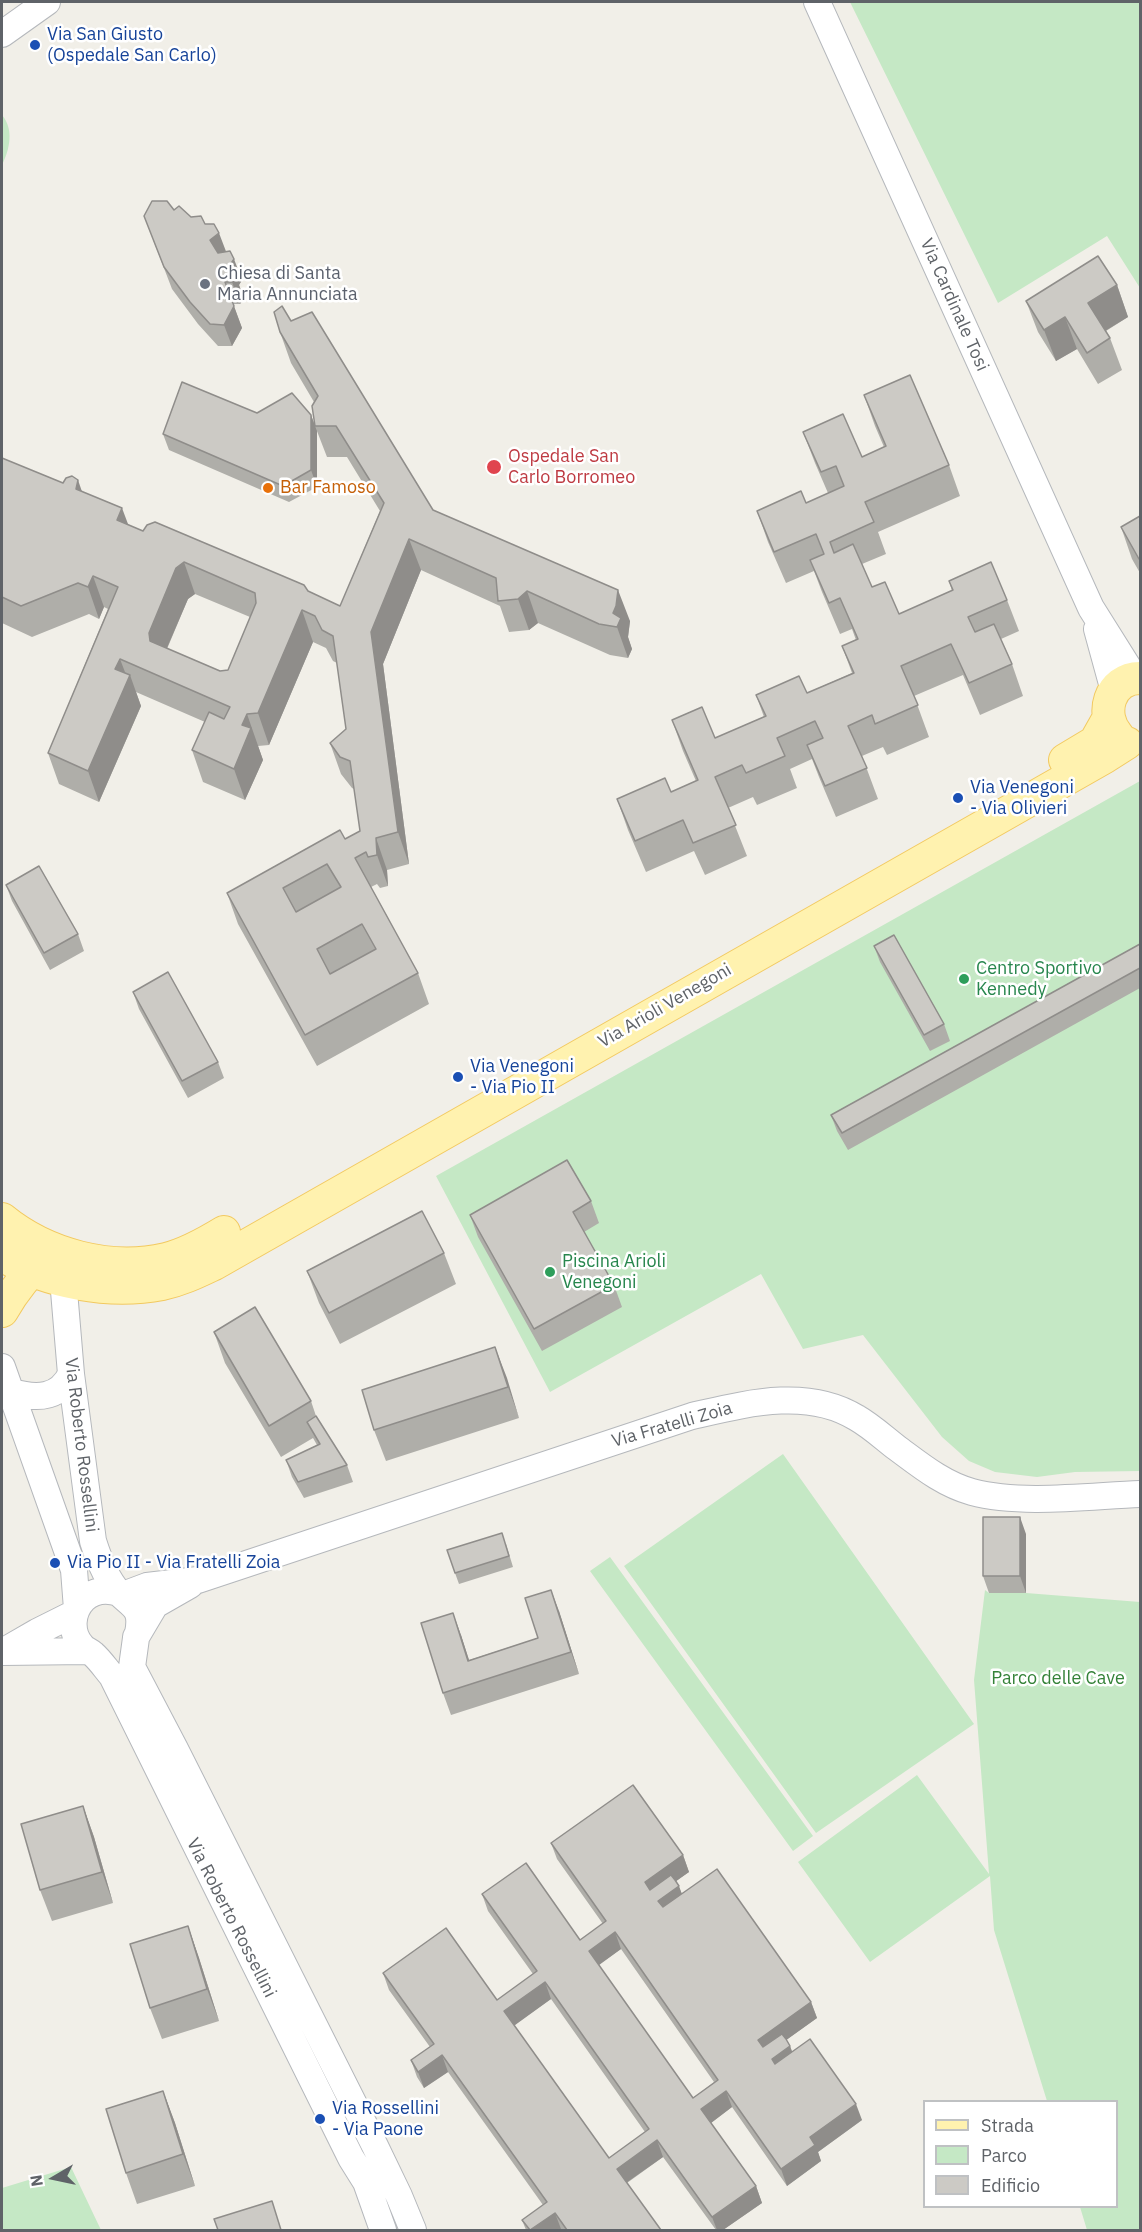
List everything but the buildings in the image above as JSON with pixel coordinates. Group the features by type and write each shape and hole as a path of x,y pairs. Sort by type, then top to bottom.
{"main road":[{"path":"1124,691 1112,730 1134,744"},
{"name":"Via Arioli Venegoni","path":"2,1219 33,1240 79,1257 120,1263 166,1259 193,1250 1083,751 1095,742 1124,691"},
{"name":"Via Arioli Venegoni","path":"2,1255 30,1271 103,1286 135,1287 162,1284 214,1264 1106,757 1134,744"},
{"path":"2,1311 14,1290 30,1271 55,1249 63,1279"}],"street":[{"path":"2,12 45,2"},
{"path":"2,34 45,2"},
{"name":"Via Cardinale Tosi","path":"818,2 1091,608 1124,691"},
{"name":"Via Roberto Rossellini","path":"63,1279 71,1374 93,1541 100,1562 121,1594 136,1610 139,1622 132,1667 176,1749 360,2116 399,2196 412,2230"},
{"name":"Via Roberto Rossellini","path":"2,1367 74,1570 76,1611 73,1626 75,1634 81,1645 112,1676 347,2149 366,2182 383,2230"},
{"path":"12,1392 28,1397 43,1397 56,1392 67,1382 71,1374"},
{"name":"Via Fratelli Zoia","path":"2,1652 76,1611 86,1597 97,1592 107,1591 121,1594 147,1586 198,1580 692,1416 765,1401 826,1404 856,1417 926,1470 970,1491 993,1496 1041,1498 1140,1494"},
{"name":"Via Fratelli Zoia","path":"2,1652 91,1653 106,1657 118,1654 129,1648 155,1605 198,1580"}],"green space":[{"path":"850,2 1140,2 1140,288 1107,236 998,303"},
{"path":"2,115 8,126 10,139 2,165"},
{"name":"Centro Sportivo Kennedy","path":"1140,781 1140,1471 1075,1472 1037,1477 995,1472 969,1461 942,1437 863,1335 803,1349 761,1274 550,1392 436,1176"},
{"path":"783,1454 974,1724 816,1833 624,1566"},
{"path":"610,1557 813,1836 793,1851 590,1571"},
{"name":"Parco delle Cave","path":"985,1590 989,1593 1026,1593 1140,1602 1140,2230 1087,2230 1080,2208 1118,2208 1118,2100 1047,2100 994,1930 990,1876 870,1962 798,1862 917,1775 989,1874 974,1680"},
{"path":"71,2167 101,2230 2,2230 2,2188"}],"place":[{"name":"Via San Giusto (Ospedale San Carlo)","path":"35,45"},
{"name":"Chiesa di Santa Maria Annunciata","path":"205,284"},
{"name":"Ospedale San Carlo Borromeo","path":"494,467"},
{"name":"Bar Famoso","path":"268,488"},
{"name":"Via Venegoni - Via Olivieri","path":"958,798"},
{"name":"Centro Sportivo Kennedy","path":"964,979"},
{"name":"Via Venegoni - Via Pio II","path":"458,1077"},
{"name":"Piscina Arioli Venegoni","path":"550,1272"},
{"name":"Via Pio II - Via Fratelli Zoia","path":"55,1563"},
{"name":"Via Rossellini - Via Paone","path":"320,2119"}]}
